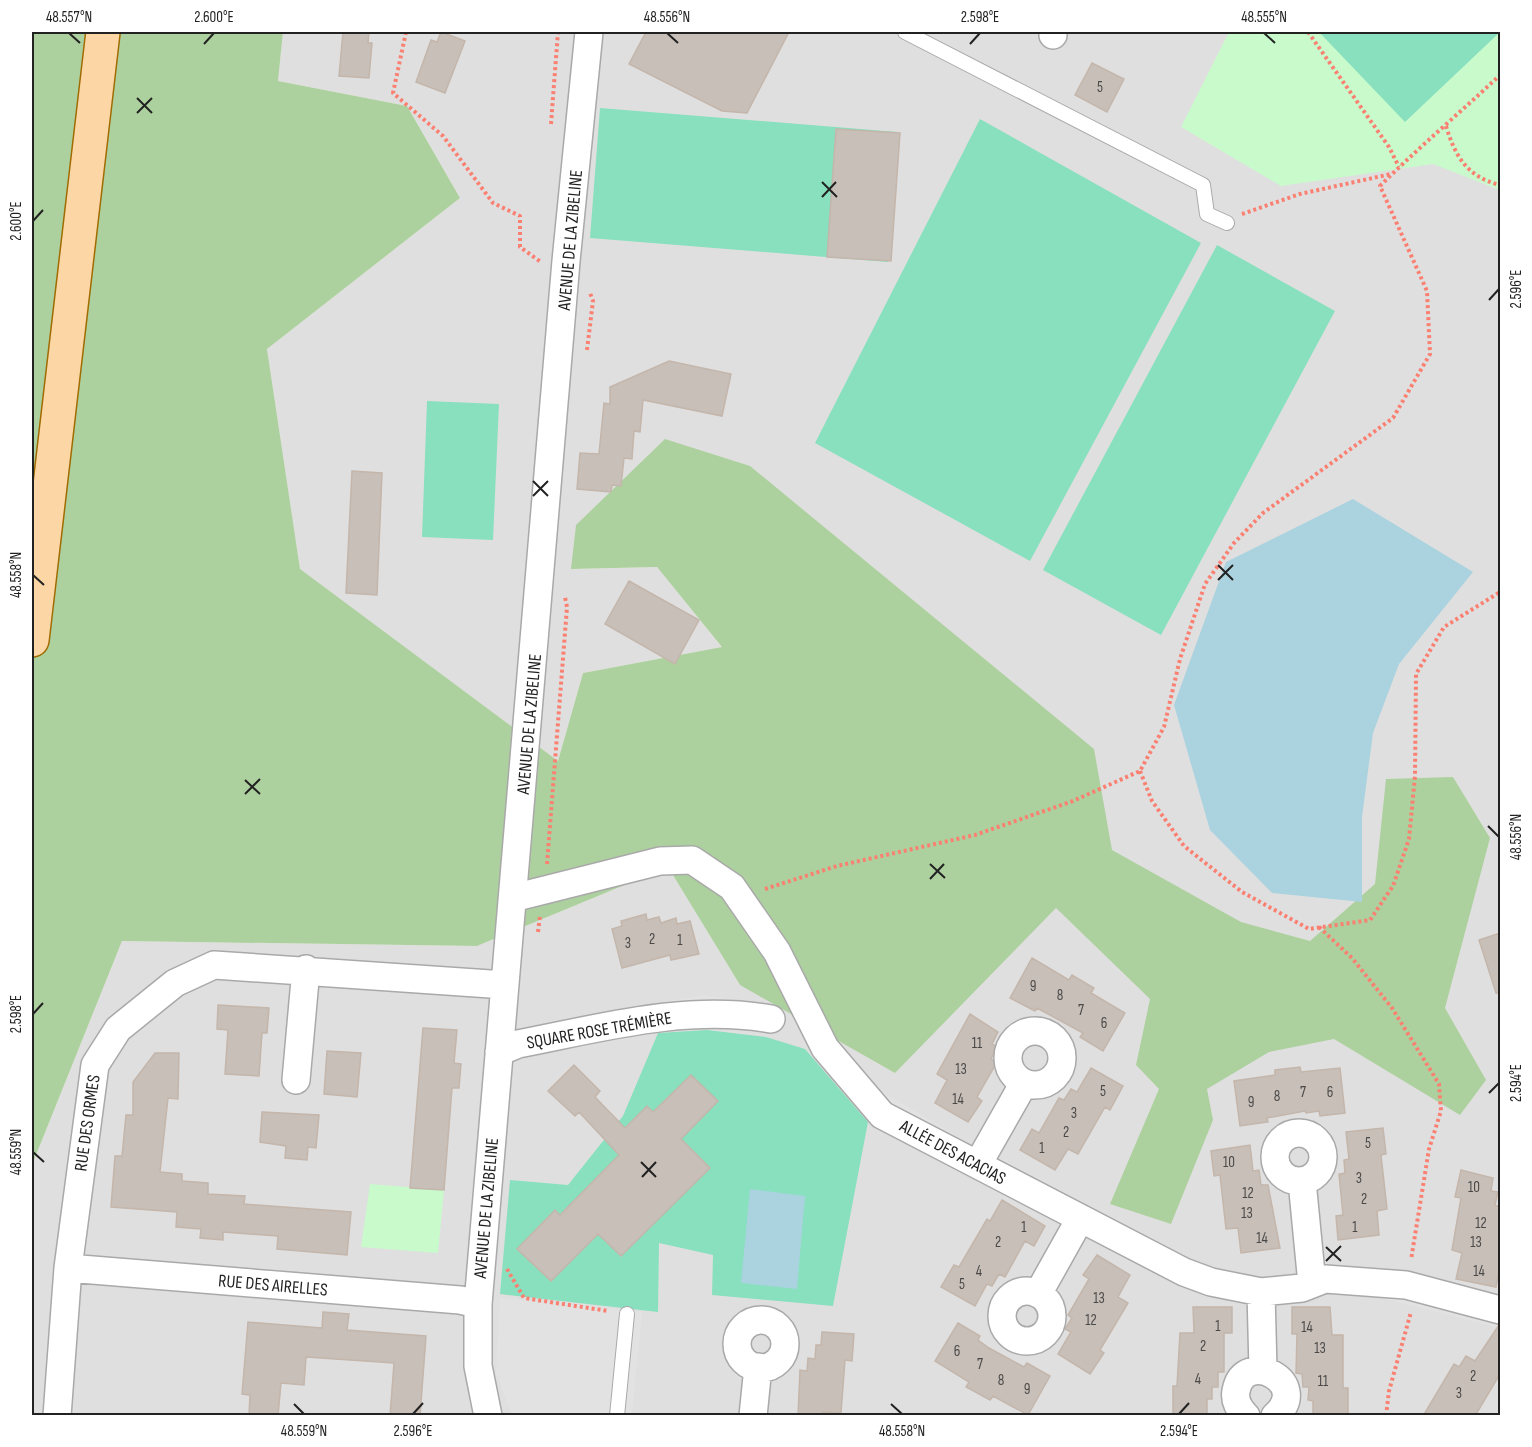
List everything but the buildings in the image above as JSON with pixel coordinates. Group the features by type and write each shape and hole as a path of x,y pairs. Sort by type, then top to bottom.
{"main road":[{"path":"32,640 103,32"}],"street":[{"name":"AVENUE DE LA ZIBELINE","path":"488,1416 478,1366 478,1304 566,261 589,32"},
{"name":"ALLÉE DES ACACIAS","path":"513,898 545,888 660,861 692,860 732,887 777,952 825,1048 882,1115 1184,1272 1211,1282 1261,1292 1302,1288 1325,1279 1412,1287 1500,1310"},
{"name":"RUE DES ORMES","path":"57,1416 68,1268 95,1065 118,1029 175,983 214,965 306,969 505,985"},
{"path":"296,1080 306,969"},
{"name":"SQUARE ROSE TRÉMIÈRE","path":"499,1052 518,1044 653,1017 740,1014 771,1019"},
{"path":"978,1164 1024,1083"},
{"path":"1302,1181 1312,1284"},
{"path":"1038,1294 1080,1219"},
{"name":"RUE DES AIRELLES","path":"68,1268 460,1300 478,1304"},
{"path":"1261,1292 1263,1370"},
{"path":"753,1416 758,1368"},
{"path":"1246,1416 1237,1403 1237,1386 1248,1374 1263,1370 1278,1377 1286,1392 1283,1408 1275,1416"}],"lane":[{"path":"905,32 1203,184 1208,214 1227,223"},
{"path":"617,1416 627,1314"}],"path":[{"path":"406,32 393,93 443,136 493,203 520,216 520,247 546,266"},
{"path":"1308,32 1389,147 1399,167"},
{"path":"740,898 837,866 975,835 1073,801 1140,771 1164,727 1180,659 1205,584 1234,543 1263,513 1393,418 1430,354 1427,291 1380,186 1500,75"},
{"path":"1446,126 1454,150 1468,169 1500,187"},
{"path":"1227,223 1245,213 1300,194 1392,174"},
{"path":"1140,771 1152,801 1184,846 1242,892 1309,929 1370,920 1393,886 1409,839 1415,776 1416,674 1444,627 1500,592"},
{"path":"1319,927 1352,958 1392,1008 1439,1084 1441,1111 1428,1149 1412,1287 1389,1391 1386,1416"},
{"path":"504,1263 524,1298 627,1314"}],"shaded area":[{"path":"283,32 1500,32 1500,1415 32,1415 32,1165 122,941 477,946 668,867 740,985 750,466 572,569 657,567 722,647 583,673 558,761 300,570 267,349 460,198 407,106 278,81"},
{"path":"704,995 759,1004 548,1034 545,1022"},
{"path":"874,1087 967,1142 964,1151 869,1095"},
{"path":"1000,1158 1187,1256 1182,1266 995,1168"},
{"path":"1322,1288 1379,1290 1500,1319 1500,1328 1377,1297 1323,1295"},
{"path":"500,1298 642,1312 632,1415 512,1415 496,1373"}],"green space":[{"path":"32,32 283,32 278,81 407,106 460,198 267,349 300,569 558,761 583,673 722,647 657,567 571,569 576,525 665,439 750,466 1094,749 1112,850 1241,922 1310,941 1375,884 1386,779 1453,777 1490,838 1445,1008 1486,1080 1460,1115 1334,1039 1269,1052 1207,1089 1213,1120 1171,1224 1110,1204 1159,1089 1136,1065 1150,999 1056,908 895,1073 740,985 668,867 477,946 122,941 32,1165"},
{"path":"1229,32 1500,32 1500,190 1433,164 1281,186 1181,127"},
{"path":"1319,32 1500,32 1405,122"},
{"path":"600,108 897,132 888,262 590,238"},
{"path":"980,119 1201,243 1030,561 815,443"},
{"path":"1217,245 1335,311 1161,635 1043,570"},
{"path":"427,401 499,404 493,540 422,537"},
{"path":"707,1030 766,1037 805,1049 868,1122 833,1306 712,1295 713,1255 659,1243 658,1312 500,1294 510,1180 568,1185 623,1116 658,1033"},
{"path":"370,1184 444,1190 438,1253 361,1247"}],"water":[{"path":"1353,499 1473,572 1399,664 1373,733 1362,817 1362,902 1272,893 1210,830 1174,705 1226,562"},
{"path":"750,1189 805,1196 797,1289 741,1283"}]}
